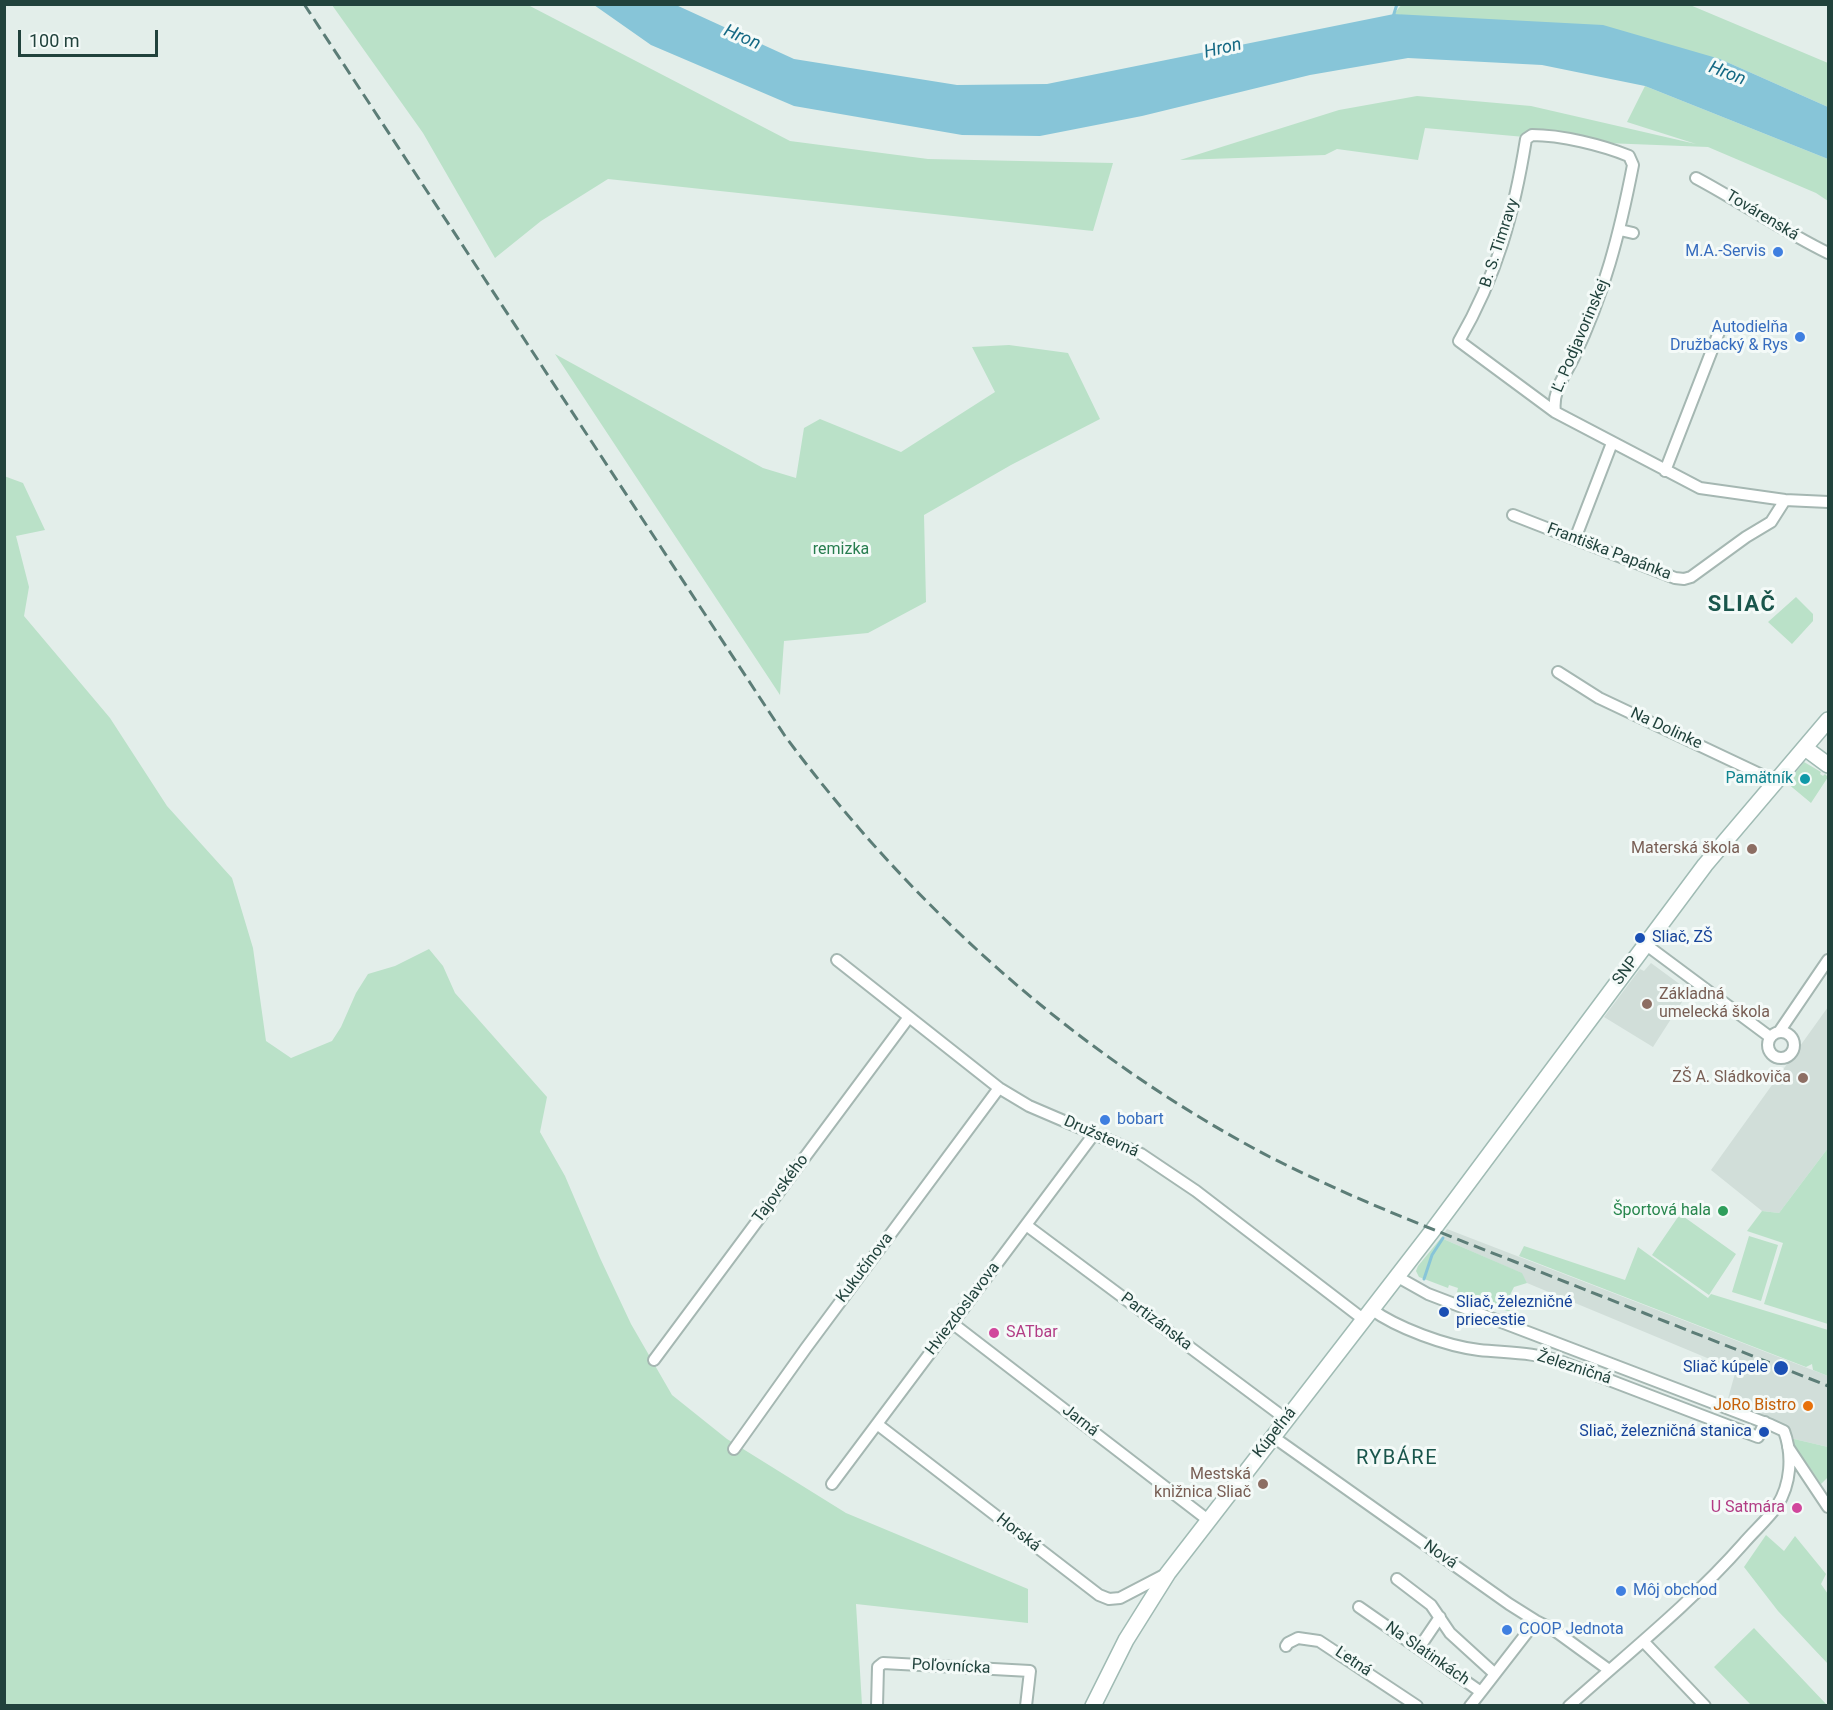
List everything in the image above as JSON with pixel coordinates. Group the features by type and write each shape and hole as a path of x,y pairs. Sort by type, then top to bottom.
{"street":[{"name":"B. S. Timravy","path":"1555,412 1459,341 1483,294 1503,242 1515,203 1526,139 1532,135 1539,135 1615,150 1629,156"},
{"name":"Ľ. Podjavorinskej","path":"1555,412 1554,395 1593,314 1620,230 1633,165 1629,156"},
{"name":"Továrenská","path":"1696,178 1828,254"},
{"path":"1620,230 1633,233"},
{"path":"1665,471 1719,332"},
{"path":"1555,412 1690,484 1710,491 1785,500 1828,502"},
{"path":"1575,539 1612,443"},
{"name":"Františka Papánka","path":"1513,515 1675,578 1688,579 1771,522 1785,500"},
{"name":"Na Dolinke","path":"1558,672 1599,698 1748,768 1775,784"},
{"name":"SNP","path":"1433,1230 1705,865 1828,720"},
{"path":"1805,748 1828,765"},
{"path":"1645,945 1777,1033 1791,1036 1794,1045 1790,1054 1781,1058 1772,1054 1767,1046 1777,1033 1828,960"},
{"name":"Družstevná","path":"837,960 999,1088 1029,1106 1141,1154 1367,1314"},
{"name":"Tajovského","path":"654,1360 909,1017"},
{"name":"Kukučínova","path":"734,1449 806,1347 999,1088"},
{"name":"Hviezdoslavova","path":"832,1484 1094,1134"},
{"name":"Partizánska","path":"1026,1225 1286,1419"},
{"name":"Kúpeľná","path":"1093,1706 1126,1640 1168,1573 1433,1230"},
{"name":"Železničná","path":"1396,1276 1447,1302 1765,1422 1784,1431 1788,1447"},
{"name":"Železničná","path":"1367,1314 1461,1346 1550,1358 1643,1391 1758,1437 1765,1422"},
{"name":"Jarná","path":"952,1323 1208,1520"},
{"name":"Horská","path":"877,1424 1099,1595 1109,1599 1120,1598 1168,1573"},
{"name":"Nová","path":"1272,1436 1536,1622 1554,1630 1610,1670"},
{"path":"1788,1447 1828,1507"},
{"path":"1569,1706 1643,1641 1729,1560 1776,1507 1789,1476 1788,1447"},
{"path":"1396,1579 1431,1605 1450,1633 1495,1674"},
{"name":"Na Slatinkách","path":"1359,1607 1481,1692 1536,1622"},
{"path":"1419,1648 1440,1617"},
{"name":"Letná","path":"1286,1646 1298,1638 1319,1641 1417,1706"},
{"path":"1643,1641 1705,1706"},
{"name":"Poľovnícka","path":"877,1706 878,1667 883,1663 1030,1671 1026,1706"},
{"path":"1470,1706 1481,1692"}],"shaded area":[{"name":"Základná umelecká škola","path":"1651,963 1689,991 1653,1047 1604,1017 1640,969 1644,971"},
{"name":"ZŠ A. Sládkoviča","path":"1828,1007 1828,1148 1779,1213 1762,1211 1711,1170"},
{"path":"1447,1229 1828,1376 1828,1447 1794,1439 1780,1423 1727,1402 1736,1370 1527,1283 1521,1273 1441,1238"}],"green space":[{"path":"1402,4 1690,5 1828,63 1828,107 1720,59 1394,14"},
{"path":"332,5 528,5 790,141 928,159 1113,163 1093,231 608,179 541,221 495,258 423,133"},
{"path":"1645,86 1828,159 1828,201 1816,193 1708,147 1580,142 1425,128 1418,160 1337,149 1325,155 1180,160 1339,110 1417,96 1531,106 1696,144 1627,122"},
{"name":"remizka","path":"1009,345 1068,353 1100,419 1011,465 924,515 926,602 868,633 784,641 780,695 555,354 763,468 796,478 804,428 820,419 901,452 995,392 972,347"},
{"path":"4,476 23,483 45,530 16,536 29,587 24,616 110,718 167,806 232,878 253,948 266,1041 291,1058 332,1041 368,974 395,966 429,949 443,966 455,993 547,1097 540,1132 565,1176 631,1324 672,1395 727,1439 846,1513 1028,1589 1028,1623 856,1604 862,1705 5,1705"},
{"path":"1796,597 1813,614 1813,621 1792,644 1768,622"},
{"path":"1804,762 1821,772 1823,776 1825,774 1828,777 1811,803 1787,783"},
{"path":"1828,1148 1828,1324 1764,1304 1783,1243 1747,1231 1762,1211 1779,1213"},
{"path":"1680,1214 1736,1254 1709,1295 1652,1255"},
{"path":"1749,1236 1778,1245 1761,1301 1732,1292"},
{"path":"1441,1238 1522,1273 1527,1283 1514,1287 1508,1299 1510,1312 1457,1292 1458,1288 1449,1285 1448,1288 1419,1277 1416,1271 1418,1266"},
{"path":"1524,1246 1625,1280 1638,1247 1708,1298 1711,1294 1828,1330 1828,1376 1813,1370 1812,1364 1806,1367 1519,1256"},
{"path":"1790,1440 1828,1447 1828,1477 1821,1484 1806,1462 1791,1448"},
{"path":"1766,1535 1784,1551 1795,1536 1826,1574 1821,1584 1828,1594 1828,1664 1778,1611 1744,1567"},
{"path":"1754,1628 1826,1704 1751,1705 1714,1667"}],"water":[{"name":"Hron","path":"594,5 676,5 794,59 957,85 1047,84 1394,14 1603,25 1720,59 1828,107 1828,159 1645,86 1542,65 1408,58 1310,75 1142,116 1040,136 962,135 794,106 651,45"}],"waterway":[{"path":"1393,17 1397,4"},
{"path":"1424,1279 1432,1255 1443,1238"}],"railway":[{"path":"304,4 785,736 835,800 888,861 1004,974 1066,1025 1131,1073 1199,1117 1270,1157 1330,1186 1421,1225 1828,1386"}],"place":[{"name":"M.A.-Servis","path":"1778,252"},
{"name":"Autodielňa Družbacký & Rys","path":"1800,337"},
{"name":"Pamätník","path":"1805,779"},
{"name":"Materská škola","path":"1752,849"},
{"name":"Sliač, ZŠ","path":"1640,938"},
{"name":"Základná umelecká škola","path":"1647,1004"},
{"name":"ZŠ A. Sládkoviča","path":"1803,1078"},
{"name":"bobart","path":"1105,1120"},
{"name":"Športová hala","path":"1723,1211"},
{"name":"Sliač, železničné priecestie","path":"1444,1312"},
{"name":"SATbar","path":"994,1333"},
{"name":"Sliač kúpele","path":"1781,1368"},
{"name":"JoRo Bistro","path":"1808,1406"},
{"name":"Sliač, železničná stanica","path":"1764,1432"},
{"name":"Mestská knižnica Sliač","path":"1263,1484"},
{"name":"U Satmára","path":"1797,1508"},
{"name":"Môj obchod","path":"1621,1591"},
{"name":"COOP Jednota","path":"1507,1630"}],"district":[{"name":"SLIAČ","path":"1742,605"},
{"name":"RYBÁRE","path":"1397,1459"}]}
